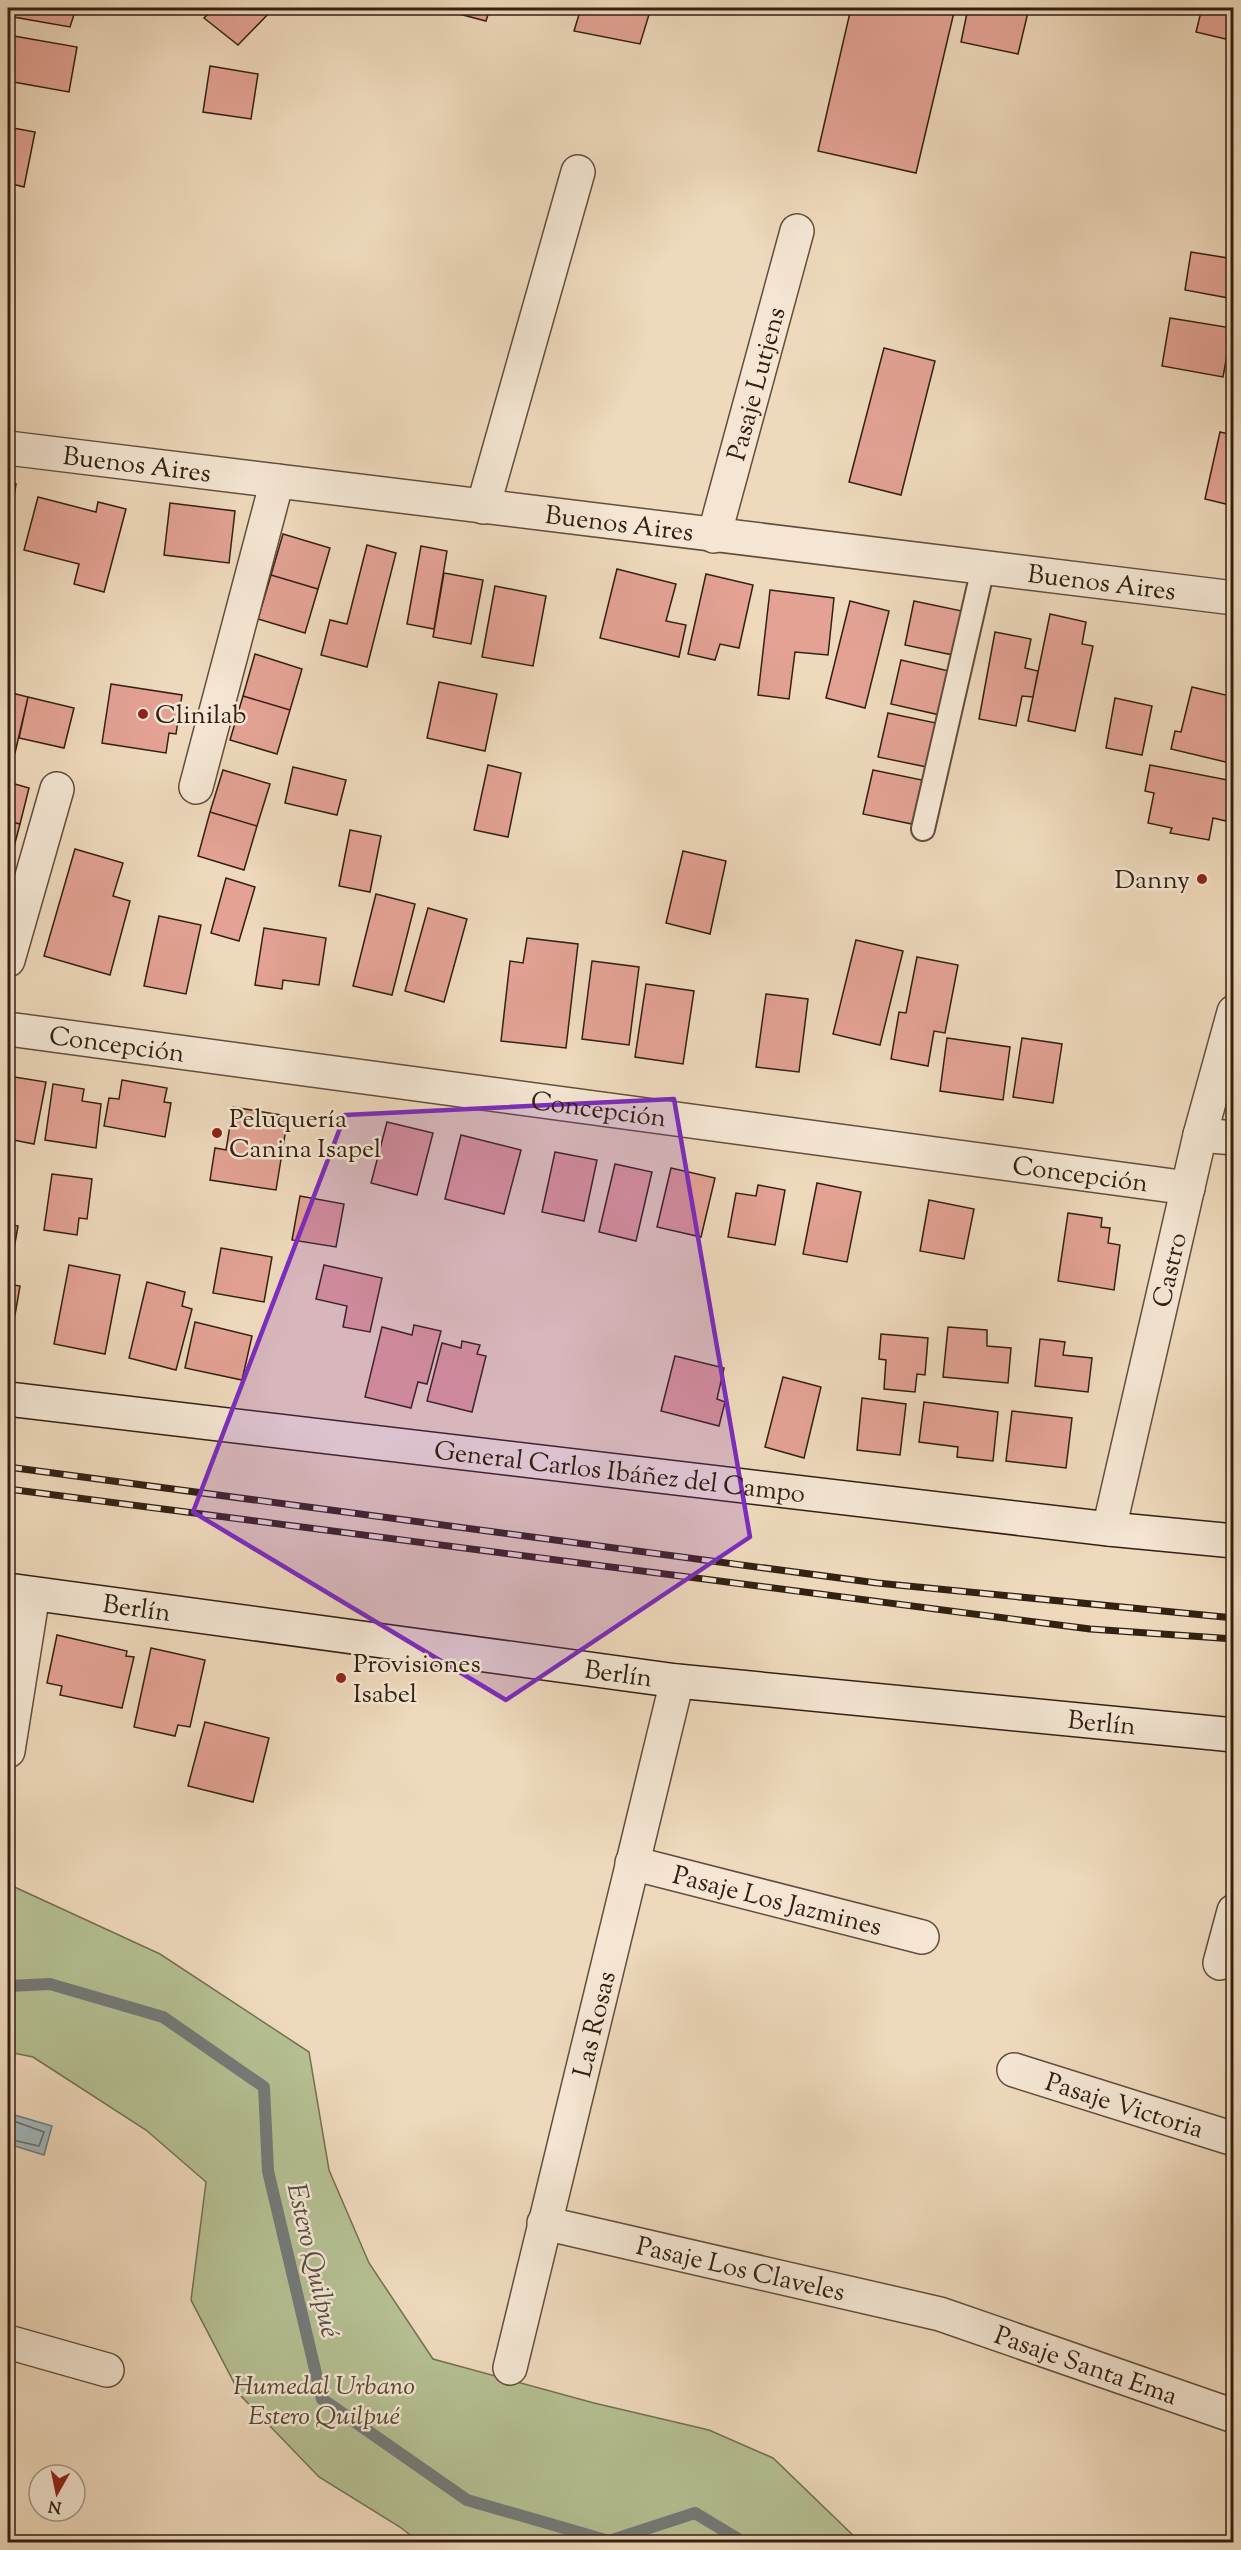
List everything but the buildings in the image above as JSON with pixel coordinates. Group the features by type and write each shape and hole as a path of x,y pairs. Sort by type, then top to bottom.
{"street":[{"path":"483,507 578,172"},
{"name":"Pasaje Lutjens","path":"714,536 797,231"},
{"name":"Buenos Aires","path":"8,448 1233,598"},
{"path":"196,787 277,481"},
{"path":"8,960 57,789"},
{"name":"Castro","path":"1109,1529 1200,1136 1233,1014"},
{"name":"Concepción","path":"8,1029 1188,1188"},
{"path":"1200,1136 1233,1138"},
{"name":"General Carlos Ibáñez del Campo","path":"8,1399 1109,1529 1233,1540"},
{"path":"8,1750 20,1592"},
{"name":"Berlín","path":"20,1592 677,1682 1233,1735"},
{"name":"Las Rosas","path":"510,2368 677,1682"},
{"name":"Pasaje Los Jazmines","path":"632,1863 922,1937"},
{"path":"1221,1963 1233,1911"},
{"name":"Pasaje Victoria","path":"1014,2070 1233,2139"},
{"name":"Pasaje Los Claveles","path":"544,2223 940,2314"},
{"name":"Pasaje Santa Ema","path":"940,2314 1233,2416"},
{"path":"8,2344 107,2370"}],"lane":[{"path":"923,829 983,568"}],"highlighted area":[{"path":"674,1099 750,1537 506,1700 193,1512 345,1115"}],"green space":[{"name":"Humedal Urbano Estero Quilpué","path":"8,1884 160,1954 309,2052 329,2170 369,2263 433,2359 594,2403 709,2430 773,2458 860,2542 419,2542 400,2527 319,2477 241,2396 191,2300 206,2182 146,2130 33,2057 8,2052"}],"water":[{"path":"8,2113 52,2126 44,2155 8,2144"}],"waterway":[{"name":"Estero Quilpué","path":"8,1986 50,1984 163,2017 264,2087 268,2171 322,2399 467,2500 609,2541 695,2513 743,2542"}],"railway":[{"path":"8,1467 877,1583 1234,1618"},
{"path":"8,1489 1090,1629 1234,1639"}],"place":[{"name":"Clinilab","path":"143,714"},
{"name":"Danny","path":"1202,879"},
{"name":"Peluquería Canina Isapel","path":"217,1133"},
{"name":"Provisiones Isabel","path":"341,1678"}]}
